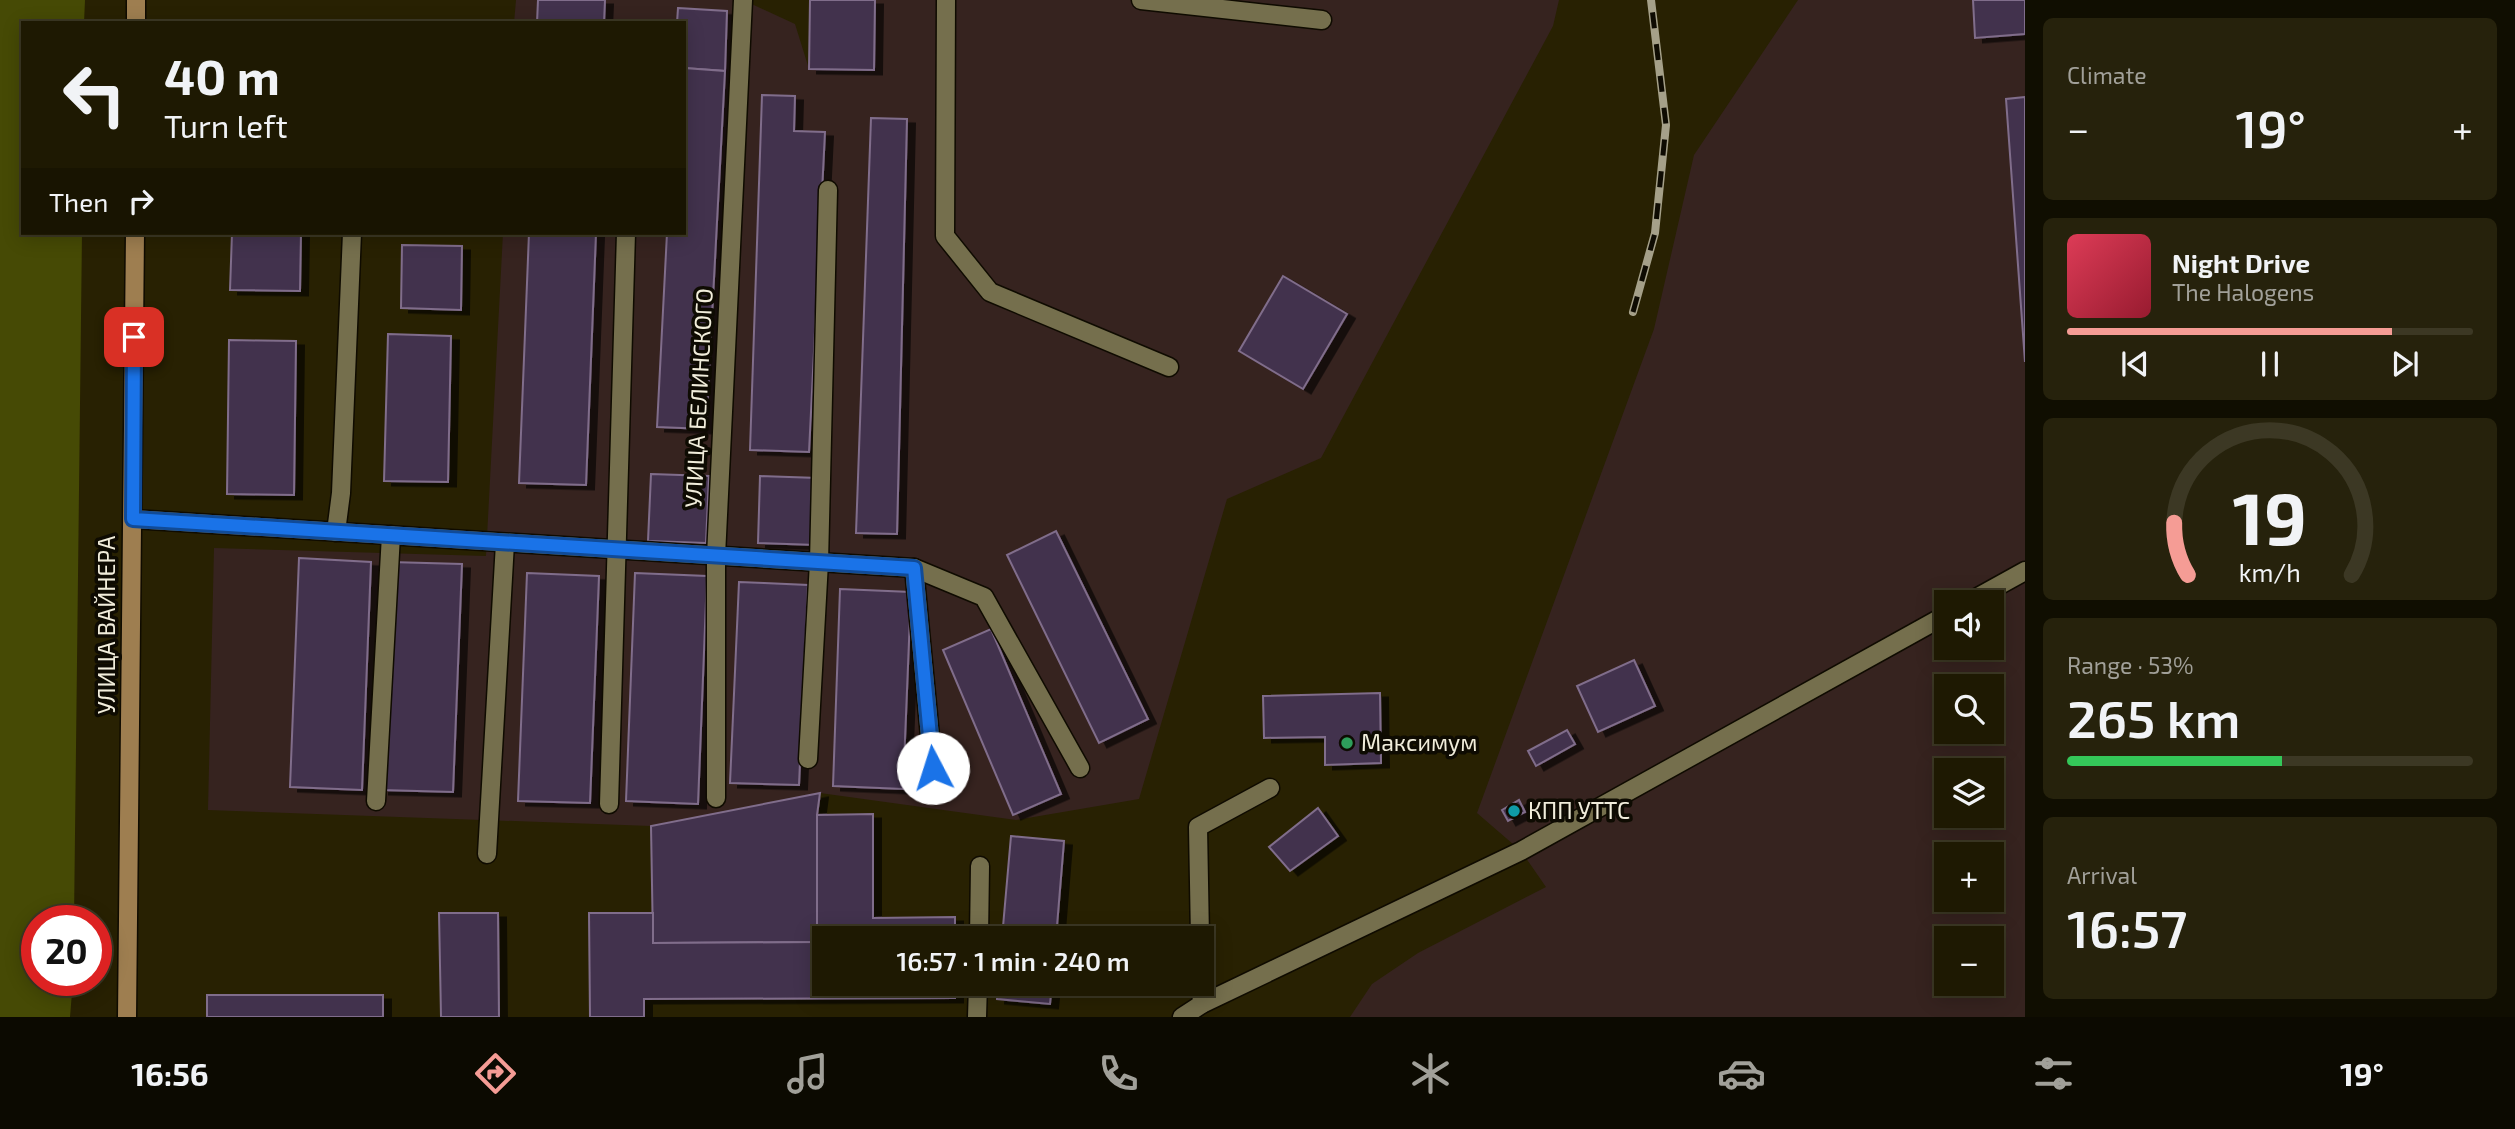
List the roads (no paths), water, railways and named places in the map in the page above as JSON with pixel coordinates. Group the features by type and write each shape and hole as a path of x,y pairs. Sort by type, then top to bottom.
{"main road":[{"path":"136,0 136,21"},
{"name":"УЛИЦА ВАЙНЕРА","path":"127,1017 135,235"}],"street":[{"name":"УЛИЦА БЕЛИНСКОГО","path":"716,798 716,556 743,0"},
{"path":"946,0 944,236 990,292 1169,367"},
{"path":"1141,0 1322,20"},
{"path":"808,759 819,562 828,190"},
{"path":"337,532 352,235"},
{"path":"609,804 626,235"},
{"path":"133,519 914,568 984,597 1080,768"},
{"path":"376,801 391,536"},
{"path":"487,854 505,542"},
{"path":"914,568 933,768"},
{"path":"1991,590 2025,571"},
{"path":"1182,1017 1202,1004 1521,851 1934,622"},
{"path":"1200,926 1198,827 1270,788"},
{"path":"979,926 980,866"},
{"path":"977,1017 978,996"},
{"path":"1202,996 1202,1004"}],"railway":[{"path":"1633,312 1655,233 1666,125 1651,0"}],"place":[{"name":"Максимум","path":"1347,743"},
{"name":"КПП УТТС","path":"1514,811"}]}
